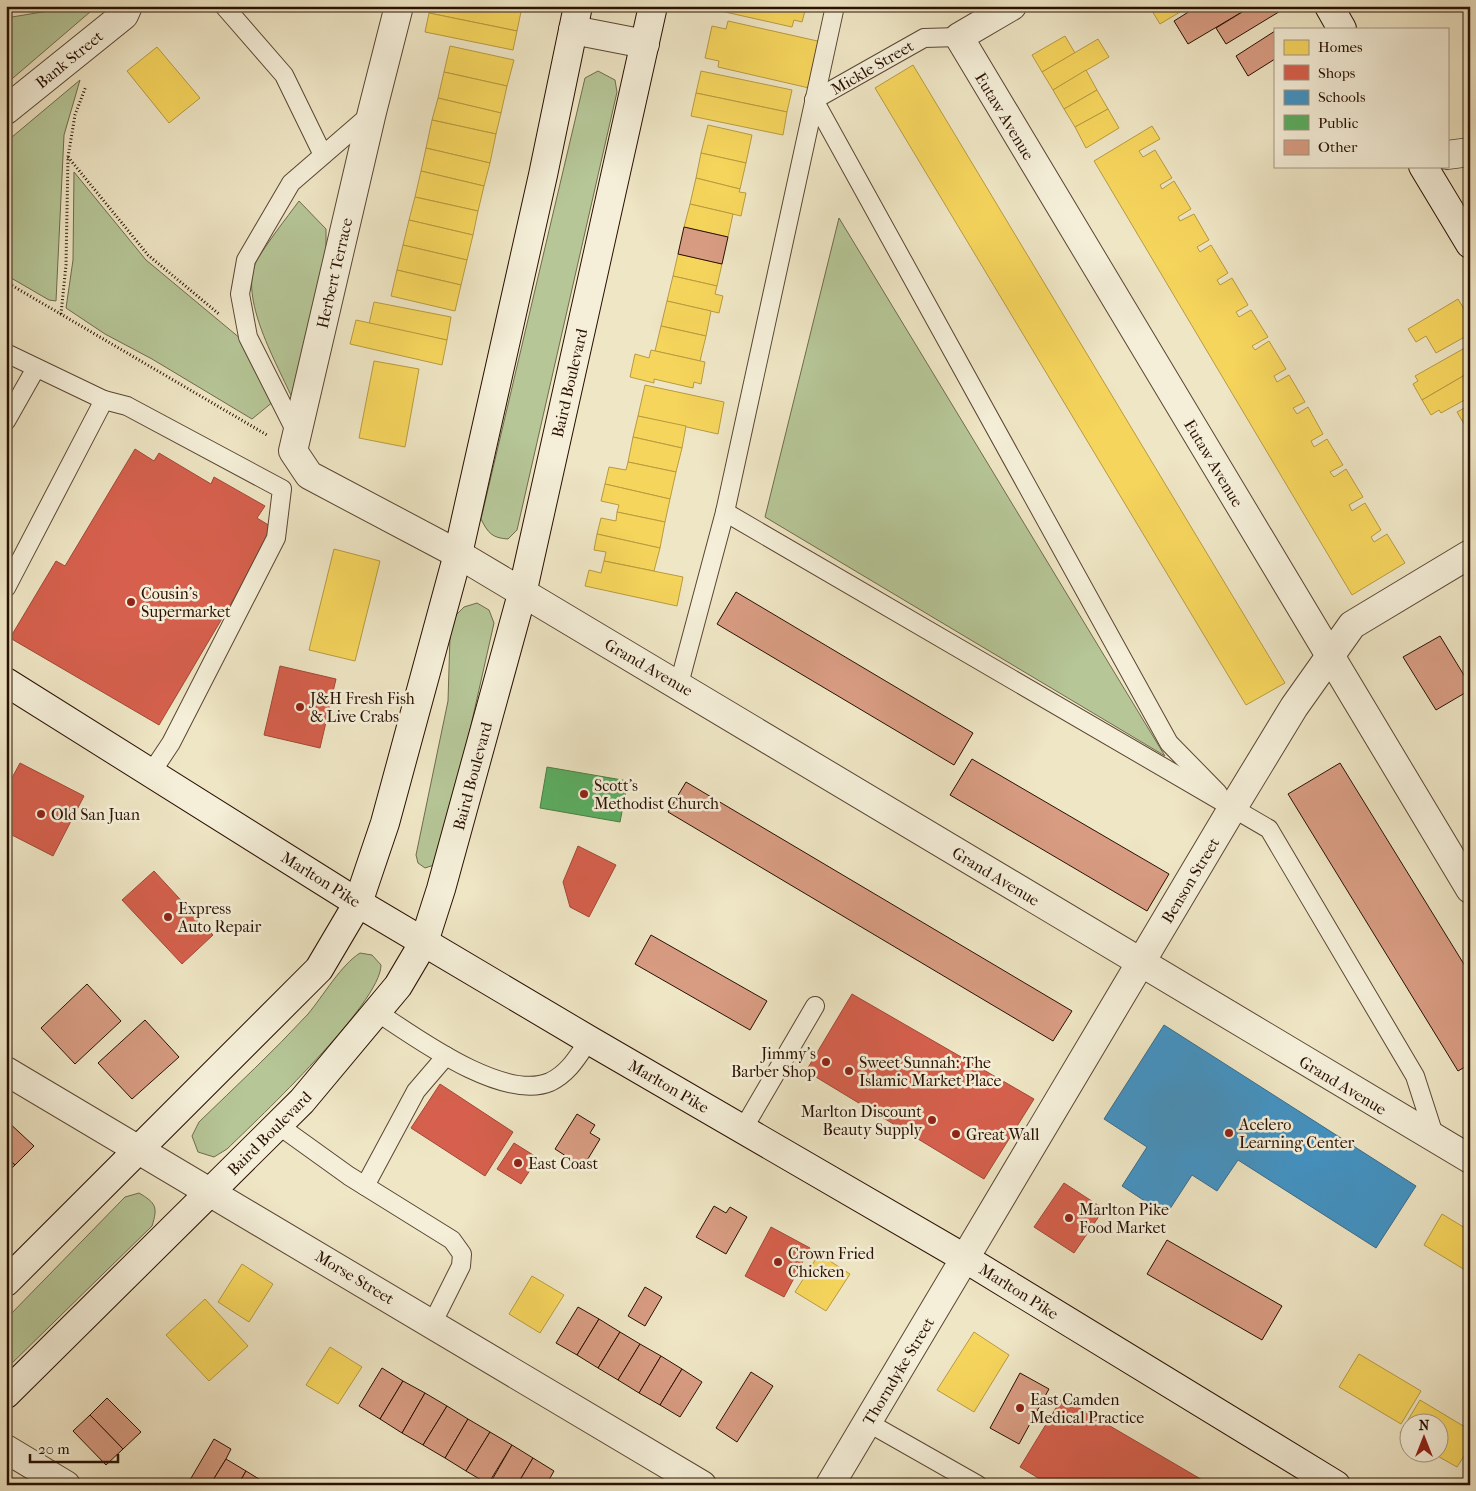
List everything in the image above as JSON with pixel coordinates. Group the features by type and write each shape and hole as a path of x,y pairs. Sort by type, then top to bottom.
{"street":[{"name":"Bank Street","path":"6,110 124,15 128,6"},
{"name":"Herbert Terrace","path":"295,443 372,112 399,6"},
{"name":"Baird Boulevard","path":"6,1394 302,1101 398,986 424,942 441,889 522,594 653,6"},
{"name":"Mickle Street","path":"959,37 1012,6"},
{"path":"1329,6 1341,28"},
{"path":"6,1282 319,969 358,902 385,823 458,554 543,175 575,18 645,44"},
{"name":"Eutaw Avenue","path":"959,37 1470,889"},
{"path":"1448,155 1470,152"},
{"path":"1424,168 1470,244"},
{"path":"295,443 309,475 458,554 522,594"},
{"name":"Benson Street","path":"966,1259 1232,809 1294,707 1330,654 1352,626 1470,554"},
{"name":"Grand Avenue","path":"522,594 679,684 1436,1141 1470,1159"},
{"name":"Marlton Pike","path":"6,682 424,942 966,1259 1336,1485"},
{"name":"Morse Street","path":"6,1071 211,1191 702,1485"},
{"name":"Thorndyke Street","path":"830,1485 966,1259"},
{"path":"6,1449 66,1485"}],"lane":[{"path":"679,684 725,512 835,6"},
{"path":"227,7 284,75 323,155"},
{"name":"Mickle Street","path":"814,100 924,38 959,37"},
{"path":"814,100 1169,743 1232,809"},
{"path":"295,443 248,337 240,294 246,260 291,183 372,112"},
{"path":"6,354 104,400 128,406 282,489 276,538 171,743 151,773"},
{"path":"6,421 36,368"},
{"path":"6,588 104,400"},
{"path":"725,512 1269,829 1415,1076 1436,1141"},
{"path":"743,1129 815,1006"},
{"path":"376,1012 459,1065 494,1078 526,1086 550,1082 570,1068 589,1040"},
{"path":"365,1186 416,1090 446,1056"},
{"path":"278,1125 365,1186 452,1240 462,1254 461,1266 432,1324"},
{"path":"867,1422 978,1485"}],"path":[{"path":"61,314 66,264 68,157 74,115 86,86"},
{"path":"68,157 148,255 248,337"},
{"path":"6,282 295,443"}],"green space":[{"path":"78,6 97,6 6,84 6,18"},
{"path":"598,71 615,80 617,92 517,530 508,539 498,537 491,534 481,519 585,78"},
{"path":"80,80 64,135 56,301 49,300 6,275 6,142"},
{"path":"74,172 146,260 241,339 274,401 252,419 152,359 105,334 66,308 73,260"},
{"path":"299,201 326,229 326,256 293,400 262,331 252,293 252,275 257,260"},
{"path":"839,218 1165,756 765,517"},
{"path":"477,603 489,610 494,623 447,832 434,865 425,868 418,863 416,855 448,701 450,636 456,615 464,607"},
{"path":"360,953 372,955 381,965 376,983 341,1032 290,1087 227,1149 214,1157 198,1152 192,1136 199,1122 295,1028 339,973"},
{"path":"139,1193 154,1206 155,1214 152,1226 6,1369 6,1319 125,1197"}],"building: Homes":[{"path":"430,6 522,7 517,31 429,13"},
{"path":"717,6 806,7 802,22 794,20 792,27 716,10"},
{"path":"1149,6 1190,6 1160,24"},
{"path":"429,13 517,31 513,50 425,32"},
{"path":"728,21 822,42 817,65 813,64 809,88 718,67 719,61 705,58 712,26 726,29"},
{"path":"1065,36 1075,53 1042,72 1032,55"},
{"path":"1098,39 1109,57 1053,90 1042,72"},
{"path":"450,46 514,60 507,86 444,72"},
{"path":"157,47 200,98 169,123 127,71"},
{"path":"913,65 1285,683 1246,705 875,88"},
{"path":"1086,70 1097,90 1064,109 1053,90"},
{"path":"701,71 792,90 787,112 696,93"},
{"path":"444,72 507,86 501,113 438,98"},
{"path":"1097,90 1108,109 1075,127 1064,109"},
{"path":"696,93 787,112 783,135 691,116"},
{"path":"438,98 501,113 496,134 432,120"},
{"path":"1108,109 1119,128 1086,148 1075,127"},
{"path":"432,120 496,134 490,163 426,148"},
{"path":"708,125 752,135 746,163 701,153"},
{"path":"1152,126 1160,139 1139,151 1143,157 1155,150 1172,178 1160,185 1162,189 1174,181 1191,209 1178,217 1180,221 1194,214 1209,240 1197,247 1200,252 1211,245 1228,273 1217,280 1220,285 1232,278 1248,305 1236,312 1239,317 1251,310 1268,337 1252,346 1255,350 1269,341 1286,369 1274,376 1277,382 1289,375 1305,402 1293,408 1297,414 1308,407 1323,434 1311,441 1314,447 1327,439 1343,465 1330,472 1334,477 1346,469 1363,497 1349,505 1352,511 1365,503 1381,530 1371,537 1374,542 1387,534 1405,563 1352,595 1094,161"},
{"path":"426,148 490,163 484,186 421,171"},
{"path":"701,153 746,163 740,189 696,178"},
{"path":"421,171 484,186 478,211 415,197"},
{"path":"696,178 740,189 739,192 746,193 741,216 690,204"},
{"path":"415,197 478,211 473,235 409,220"},
{"path":"690,204 733,214 728,237 684,227"},
{"path":"409,220 473,235 467,260 403,245"},
{"path":"403,245 467,260 461,285 397,270"},
{"path":"678,254 722,264 717,286 673,276"},
{"path":"397,270 461,285 455,311 391,296"},
{"path":"673,276 717,286 715,294 723,296 719,313 667,301"},
{"path":"1458,299 1470,319 1470,334 1436,353 1426,336 1416,342 1408,329"},
{"path":"667,301 711,311 706,336 661,326"},
{"path":"374,302 451,317 447,340 369,324"},
{"path":"356,320 447,340 442,365 350,344"},
{"path":"661,326 706,336 700,361 655,351"},
{"path":"1470,345 1470,372 1422,400 1413,384 1418,381 1415,376"},
{"path":"651,350 705,362 701,384 694,382 693,388 654,379 654,383 630,377 635,354 649,358"},
{"path":"374,361 419,369 405,447 359,438"},
{"path":"1470,372 1470,397 1441,413 1439,410 1431,415 1422,400"},
{"path":"645,385 724,402 718,434 638,416"},
{"path":"1470,405 1470,434 1457,412"},
{"path":"638,416 686,426 682,448 633,437"},
{"path":"633,437 682,448 676,472 628,462"},
{"path":"628,462 676,472 670,499 605,484 609,467 626,470"},
{"path":"605,484 670,499 665,522 617,512 619,505 601,501"},
{"path":"617,512 665,522 660,548 597,534 601,518 616,521"},
{"path":"597,534 660,548 654,571 604,561 606,552 594,550"},
{"path":"334,549 380,561 355,661 309,650"},
{"path":"604,561 683,577 677,606 585,586 589,570 601,573"},
{"path":"1442,1214 1470,1231 1470,1273 1424,1245"},
{"path":"819,1254 850,1274 826,1311 795,1292"},
{"path":"242,1264 273,1284 249,1322 218,1302"},
{"path":"532,1276 564,1295 540,1333 509,1314"},
{"path":"205,1299 248,1346 209,1381 166,1335"},
{"path":"974,1332 1009,1355 974,1412 937,1390"},
{"path":"330,1347 362,1367 338,1404 306,1385"},
{"path":"1359,1354 1421,1391 1407,1414 1398,1414 1398,1422 1339,1387"},
{"path":"1420,1400 1443,1414 1412,1414"},
{"path":"1448,1417 1470,1430 1470,1447 1457,1467 1448,1462"}],"building: Shops":[{"name":"Cousin's Supermarket","path":"135,449 154,461 159,453 211,484 214,477 265,506 257,518 275,529 159,725 10,638 56,561 65,566"},
{"name":"J&H Fresh Fish & Live Crabs","path":"280,666 336,679 320,748 264,735"},
{"name":"Old San Juan","path":"20,763 84,796 53,856 6,832 6,789"},
{"path":"578,846 616,865 589,917 570,907 563,882"},
{"name":"Express Auto Repair","path":"154,871 213,935 182,964 122,900"},
{"path":"852,994 1034,1099 984,1179 806,1071"},
{"name":"East Coast","path":"440,1084 513,1132 485,1176 411,1128"},
{"name":"East Coast","path":"514,1143 538,1158 521,1184 497,1169"},
{"name":"Marlton Pike Food Market","path":"1064,1183 1104,1209 1074,1253 1034,1227"},
{"name":"Crown Fried Chicken","path":"771,1227 810,1248 784,1297 745,1276"},
{"path":"1062,1398 1211,1485 1075,1485 1064,1479 1060,1485 1050,1485 1020,1467"}],"building: Schools":[{"name":"Acelero Learning Center","path":"1164,1025 1416,1186 1376,1248 1238,1160 1217,1191 1192,1175 1166,1215 1122,1186 1147,1147 1104,1119"}],"building: Public":[{"name":"Scott's Methodist Church","path":"547,767 628,781 620,822 540,808"}],"building: Other":[{"path":"1201,6 1204,11 1213,6 1252,6 1188,44 1174,21"},
{"path":"1252,6 1280,6 1282,10 1226,44 1216,28"},
{"path":"1274,32 1274,60 1248,76 1236,56"},
{"path":"684,227 728,237 722,264 678,254"},
{"path":"736,592 973,733 954,765 717,624"},
{"path":"1440,636 1470,685 1470,690 1436,710 1403,657"},
{"path":"972,759 1169,874 1147,911 950,795"},
{"path":"1340,763 1470,974 1470,1064 1458,1071 1288,794"},
{"path":"686,782 1072,1011 1053,1041 668,812"},
{"path":"651,935 767,1001 750,1030 635,964"},
{"path":"87,984 121,1021 75,1064 41,1028"},
{"path":"145,1020 179,1057 132,1099 98,1063"},
{"path":"577,1114 595,1125 590,1133 600,1139 583,1167 555,1149"},
{"path":"6,1120 34,1146 15,1165 6,1157"},
{"path":"6,1157 15,1165 6,1174"},
{"path":"714,1206 726,1213 730,1207 747,1217 726,1254 696,1237"},
{"path":"1167,1240 1282,1306 1262,1340 1147,1274"},
{"path":"645,1287 662,1297 645,1326 628,1316"},
{"path":"578,1307 599,1319 577,1355 556,1343"},
{"path":"599,1319 620,1332 598,1368 577,1355"},
{"path":"620,1332 640,1344 618,1380 598,1368"},
{"path":"640,1344 661,1356 639,1393 618,1380"},
{"path":"661,1356 682,1369 660,1405 639,1393"},
{"path":"382,1368 403,1381 380,1419 359,1406"},
{"path":"682,1369 702,1382 680,1417 660,1405"},
{"path":"751,1372 773,1386 737,1442 716,1428"},
{"name":"East Camden Medical Practice","path":"1020,1373 1049,1389 1019,1444 990,1428"},
{"path":"403,1381 425,1393 402,1433 380,1419"},
{"path":"425,1393 447,1406 423,1445 402,1433"},
{"path":"107,1398 141,1432 123,1449 90,1415"},
{"path":"447,1406 468,1419 445,1458 423,1445"},
{"path":"90,1415 123,1449 106,1465 73,1431"},
{"path":"468,1419 490,1432 466,1471 445,1458"},
{"path":"490,1432 512,1445 488,1484 466,1471"},
{"path":"214,1439 231,1449 226,1459 210,1485 187,1485"},
{"path":"512,1445 533,1458 517,1485 489,1485"},
{"path":"533,1458 554,1471 546,1485 517,1485"},
{"path":"226,1459 246,1471 238,1485 210,1485"},
{"path":"246,1471 267,1484 238,1485"}],"place":[{"name":"Cousin's Supermarket","path":"131,602"},
{"name":"J&H Fresh Fish & Live Crabs","path":"300,707"},
{"name":"Scott's Methodist Church","path":"584,794"},
{"name":"Old San Juan","path":"41,814"},
{"name":"Express Auto Repair","path":"168,917"},
{"name":"Jimmy's Barber Shop","path":"826,1062"},
{"name":"Sweet Sunnah: The Islamic Market Place","path":"849,1071"},
{"name":"Marlton Discount Beauty Supply","path":"932,1120"},
{"name":"Acelero Learning Center","path":"1229,1133"},
{"name":"Great Wall","path":"956,1134"},
{"name":"East Coast","path":"518,1163"},
{"name":"Marlton Pike Food Market","path":"1069,1218"},
{"name":"Crown Fried Chicken","path":"778,1262"},
{"name":"East Camden Medical Practice","path":"1020,1408"}]}
